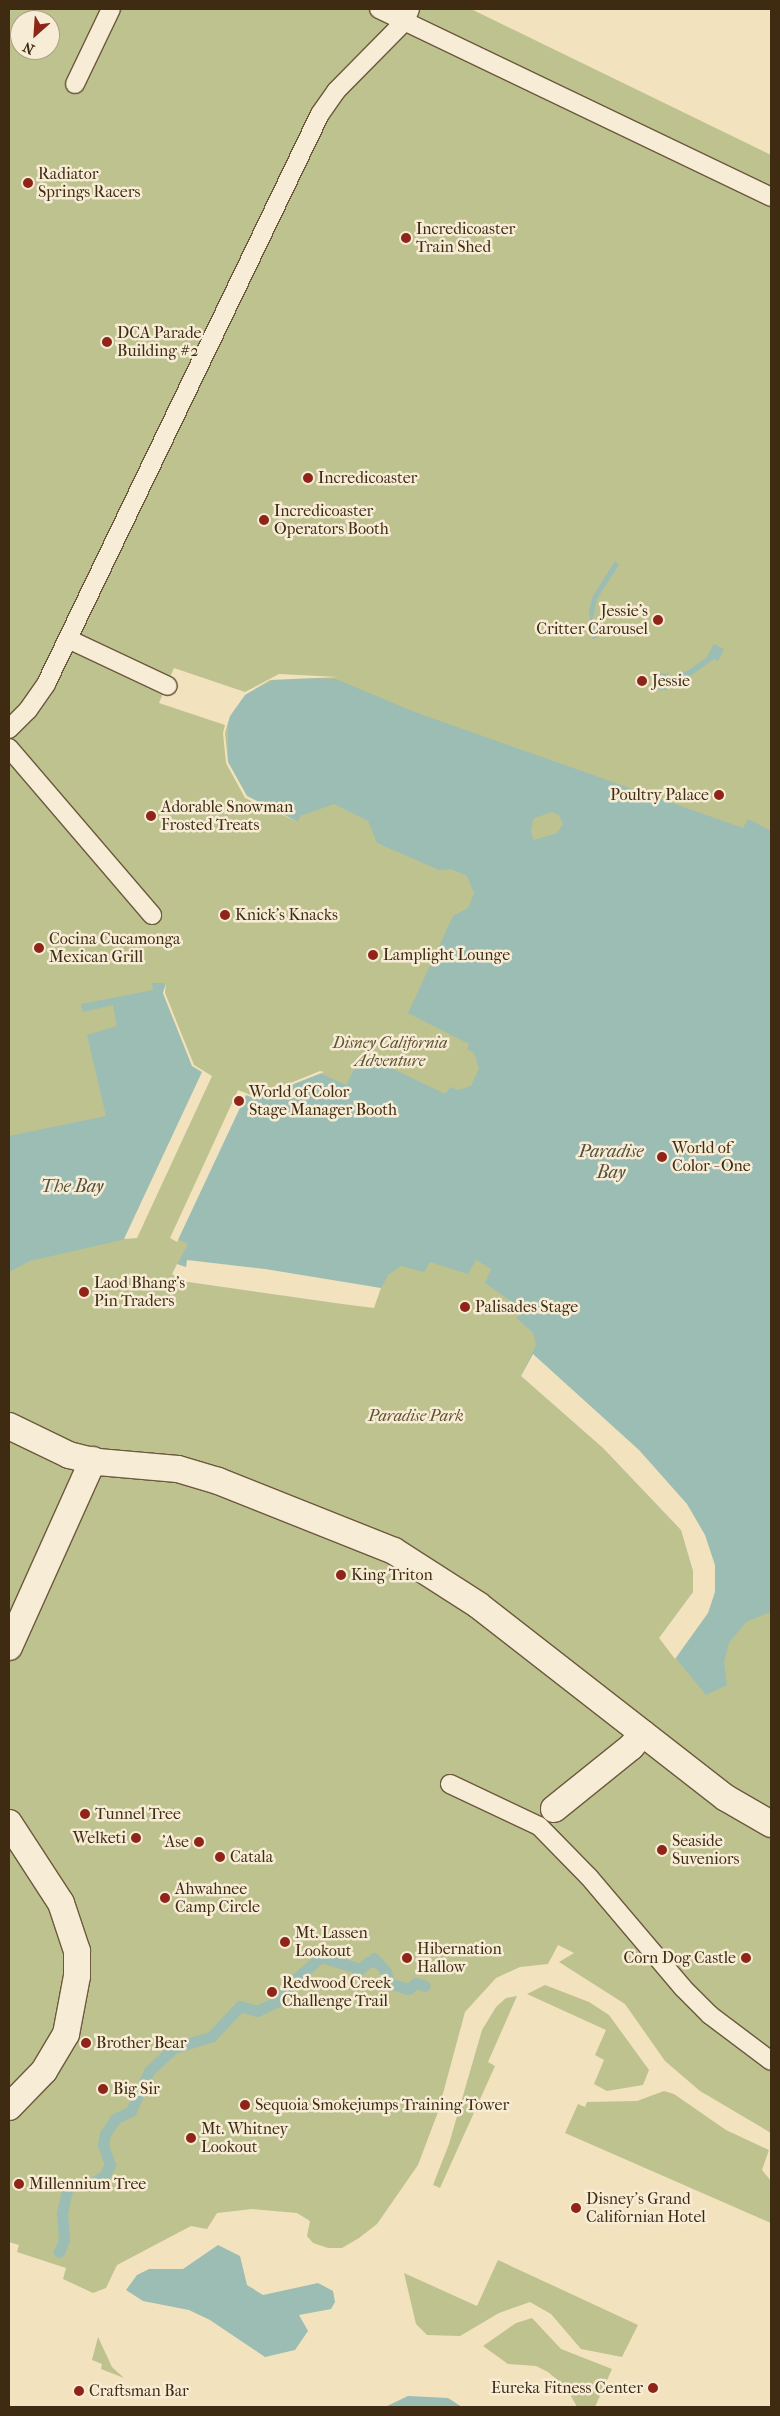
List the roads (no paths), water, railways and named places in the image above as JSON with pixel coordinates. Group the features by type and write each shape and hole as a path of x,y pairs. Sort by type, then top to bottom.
{"street":[{"path":"9,1426 32,1440 93,1460 178,1469 218,1481 394,1551 478,1605 737,1806 771,1824"},
{"path":"9,1647 93,1460"},
{"path":"547,1817 643,1733"},
{"path":"9,1823 43,1870 61,1904 77,1951 74,1999 66,2034 44,2071 9,2107"}],"lane":[{"path":"75,84 111,9"},
{"path":"379,9 408,15 771,197"},
{"path":"9,729 37,697 68,639 320,114 336,91 408,15"},
{"path":"68,639 168,686"},
{"path":"9,748 152,915"},
{"path":"450,1784 547,1817 589,1877 683,1988 710,2015 771,2061"}],"water":[{"path":"615,561 619,565 597,599 593,619 597,638 592,639 589,610 593,596"},
{"path":"714,644 724,649 718,661 714,659 686,679 667,686 667,690 657,689 658,673 669,673 669,677 687,671 706,658"},
{"name":"Paradise Bay","path":"280,677 336,679 412,711 743,828 748,819 771,831 771,1612 746,1622 729,1643 724,1662 727,1685 706,1695 659,1638 693,1592 693,1571 681,1530 603,1448 521,1376 536,1345 533,1333 517,1318 522,1309 485,1283 491,1269 476,1260 468,1274 430,1262 424,1272 401,1266 388,1275 381,1288 342,1304 181,1281 172,1274 188,1244 172,1236 240,1092 256,1099 320,1073 346,1085 359,1060 364,1062 374,1055 381,1058 383,1064 445,1094 450,1087 458,1090 471,1086 479,1068 474,1053 467,1049 469,1044 408,1013 453,916 468,908 474,893 467,876 451,869 439,870 377,843 368,821 334,804 300,816 298,822 247,796 228,762 228,723 168,686 245,694","holes":["551,812 559,815 563,824 557,833 534,840 531,833 533,819"]},
{"name":"The Bay","path":"152,983 166,983 163,994 192,1066 202,1072 135,1237 30,1261 9,1272 9,1136 106,1116 87,1035 117,1026 113,1005 83,1012 81,1004 153,990"},
{"path":"218,2245 240,2256 247,2285 263,2295 318,2283 333,2291 335,2302 331,2309 299,2315 308,2331 295,2350 265,2357 210,2320 189,2310 143,2301 126,2290 137,2275 149,2269 183,2269"},
{"path":"408,2396 448,2398 462,2407 385,2407"}],"waterway":[{"path":"59,2252 64,2240 62,2213 67,2189 74,2184 87,2186 104,2176 110,2165 103,2145 105,2134 115,2119 131,2111 149,2071 174,2048 211,2037 240,2006 257,2011 278,2001 291,1983 321,1957 360,1969 368,1962 377,1962"},
{"path":"374,1958 386,1972 389,1983 408,1989 416,1983 425,1986"}],"place":[{"name":"Radiator Springs Racers","path":"28,183"},
{"name":"Incredicoaster Train Shed","path":"406,238"},
{"name":"DCA Parade Building #2","path":"107,342"},
{"name":"Incredicoaster","path":"308,478"},
{"name":"Incredicoaster Operators Booth","path":"264,520"},
{"name":"Jessie’s Critter Carousel","path":"658,620"},
{"name":"Jessie","path":"642,681"},
{"name":"Poultry Palace","path":"719,795"},
{"name":"Adorable Snowman Frosted Treats","path":"151,816"},
{"name":"Knick's Knacks","path":"225,915"},
{"name":"Cocina Cucamonga Mexican Grill","path":"39,948"},
{"name":"Lamplight Lounge","path":"373,955"},
{"name":"World of Color Stage Manager Booth","path":"239,1101"},
{"name":"World of Color - One","path":"662,1157"},
{"name":"Laod Bhang's Pin Traders","path":"84,1292"},
{"name":"Palisades Stage","path":"465,1307"},
{"name":"King Triton","path":"341,1575"},
{"name":"Tunnel Tree","path":"85,1814"},
{"name":"Welketi","path":"136,1838"},
{"name":"'Ase","path":"199,1842"},
{"name":"Seaside Suveniors","path":"662,1850"},
{"name":"Catala","path":"220,1857"},
{"name":"Ahwahnee Camp Circle","path":"165,1898"},
{"name":"Mt. Lassen Lookout","path":"285,1942"},
{"name":"Hibernation Hallow","path":"407,1958"},
{"name":"Corn Dog Castle","path":"746,1958"},
{"name":"Redwood Creek Challenge Trail","path":"272,1992"},
{"name":"Brother Bear","path":"86,2043"},
{"name":"Big Sir","path":"103,2089"},
{"name":"Sequoia Smokejumps Training Tower","path":"245,2105"},
{"name":"Mt. Whitney Lookout","path":"191,2138"},
{"name":"Millennium Tree","path":"19,2184"},
{"name":"Disney's Grand Californian Hotel","path":"576,2208"},
{"name":"Eureka Fitness Center","path":"653,2388"},
{"name":"Craftsman Bar","path":"79,2391"}],"park label":[{"name":"Disney California Adventure","path":"390,1052"},
{"name":"Paradise Park","path":"416,1416"}]}
